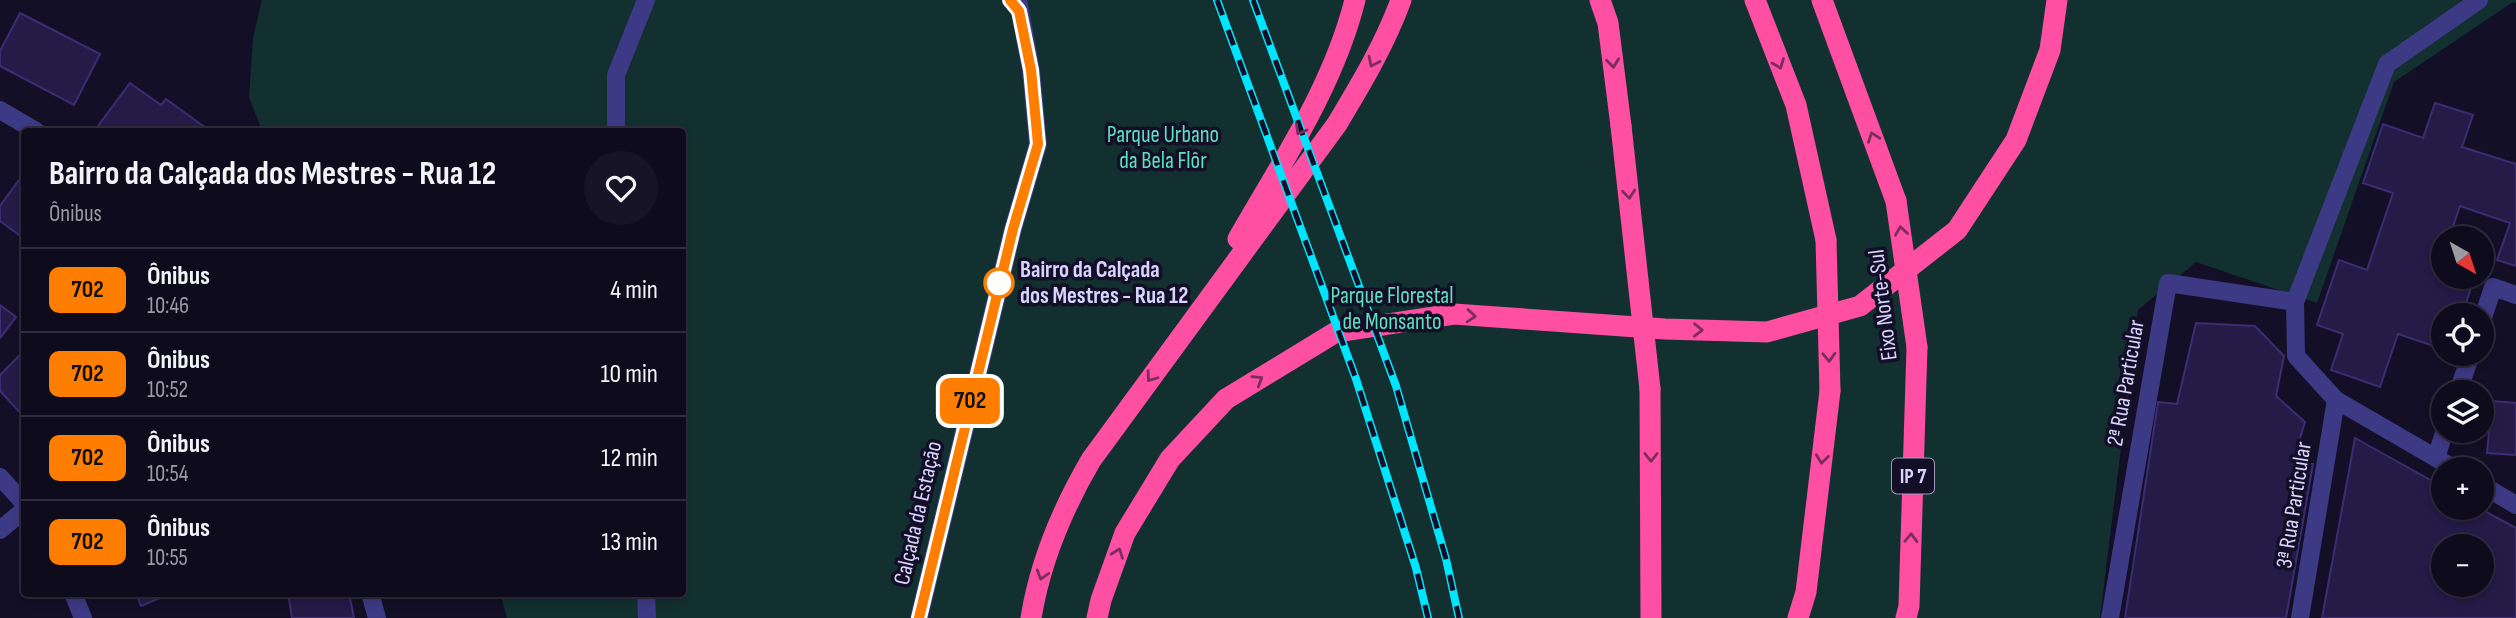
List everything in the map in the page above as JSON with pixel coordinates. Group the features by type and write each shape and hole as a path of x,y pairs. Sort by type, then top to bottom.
{"highway":[{"path":"1191,321 1326,83 1355,0"},
{"path":"1031,618 1050,547 1070,495 1091,460 1191,321 1338,124 1367,75 1401,0"},
{"path":"1600,0 1608,23 1622,126 1650,389 1651,618"},
{"path":"1755,0 1796,105 1826,240 1830,391 1806,592 1798,618"},
{"name":"Eixo Norte-Sul","path":"1822,0 1896,201 1917,347 1909,606 1906,618"},
{"path":"1097,618 1125,533 1170,459 1226,400 1336,332 1454,314 1665,329 1767,332 1860,306 1957,230 2008,152 2050,50 2057,0"}],"street":[{"path":"616,128 616,75 646,0"},
{"path":"2434,457 2336,400 2296,356 2295,302 2386,64 2479,0"},
{"name":"Calçada da Estação","path":"919,618 1013,229 1038,144 1031,70 1016,4"},
{"path":"0,110 31,128"},
{"name":"2ª Rua Particular","path":"2110,618 2168,283 2295,302"},
{"path":"2488,303 2493,287 2516,295"},
{"name":"3ª Rua Particular","path":"2300,618 2336,400"},
{"path":"0,477 21,500"},
{"path":"2494,492 2516,505"},
{"path":"0,530 21,512"},
{"path":"75,597 83,618"},
{"path":"371,597 377,618"},
{"path":"646,597 647,618"}],"green space":[{"name":"Parque Florestal de Monsanto","path":"262,0 2516,0 2516,3 2513,2 2394,82 2317,303 2196,262 2138,310 2100,618 507,618 501,597 686,597 686,128 261,128 249,97 253,38"}],"building":[{"path":"20,13 100,54 74,105 0,66 0,51"},
{"path":"130,83 161,105 166,99 206,128 101,128 98,126"},
{"path":"2435,103 2473,115 2462,147 2516,164 2516,266 2497,260 2510,223 2460,206 2453,226 2431,226 2431,289 2471,289 2466,303 2431,303 2431,345 2398,334 2380,387 2331,370 2343,334 2317,325 2339,260 2367,270 2393,193 2363,183 2383,124 2423,138"},
{"path":"21,177 21,236 0,221 0,206"},
{"path":"0,305 16,317 0,338"},
{"path":"2196,323 2255,326 2284,356 2276,396 2305,422 2293,461 2313,464 2286,618 2125,618 2158,402 2177,404"},
{"path":"21,354 21,414 0,391 0,375"},
{"path":"2494,401 2516,403 2516,455 2487,453 2488,443 2494,443"},
{"path":"2355,438 2431,480 2431,520 2494,520 2494,516 2516,528 2516,618 2322,618"},
{"path":"138,597 162,597 141,606"},
{"path":"289,597 350,597 354,618 292,618"}],"railway":[{"path":"1217,0 1356,379 1416,568 1428,618"},
{"path":"1253,0 1396,386 1446,559 1459,618"}],"bus line":[{"name":"702","path":"919,618 1013,229 1038,144 1031,70 1019,11 1010,0"}],"place":[{"name":"Bairro da Calçada dos Mestres - Rua 12","path":"999,283"}],"park label":[{"name":"Parque Urbano da Bela Flôr","path":"1163,148"}]}
